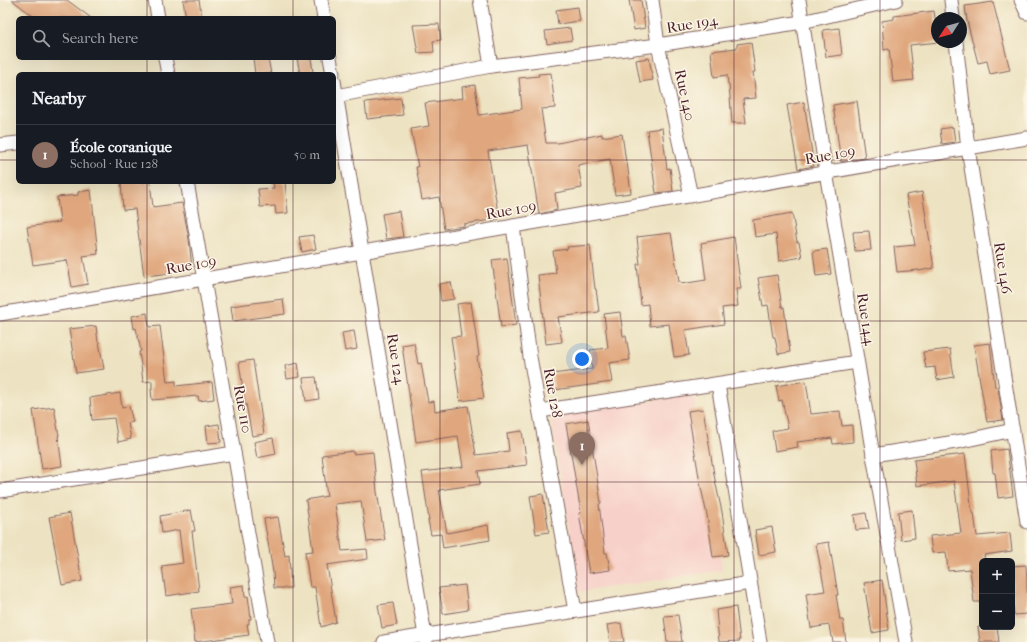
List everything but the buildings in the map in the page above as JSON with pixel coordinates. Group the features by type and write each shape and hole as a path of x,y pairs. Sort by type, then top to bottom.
{"street":[{"path":"155,0 158,16"},
{"path":"321,0 324,16"},
{"path":"480,0 491,66"},
{"name":"Rue 140","path":"652,0 658,45 691,196"},
{"name":"Rue 144","path":"799,0 857,362 906,642"},
{"name":"Rue 194","path":"336,96 491,66 658,45 802,22 896,0"},
{"path":"951,0 952,12"},
{"path":"1021,0 1027,13"},
{"name":"Rue 146","path":"957,48 968,148 1026,514"},
{"path":"165,60 168,72"},
{"path":"330,60 333,72"},
{"name":"Rue 124","path":"336,96 425,639"},
{"name":"Rue 109","path":"0,314 1027,138"},
{"path":"0,145 16,143"},
{"name":"Rue 110","path":"187,184 267,642"},
{"name":"Rue 128","path":"513,226 530,357 575,611"},
{"path":"540,411 857,362"},
{"path":"718,384 760,642"},
{"path":"873,455 962,441 1013,430"},
{"path":"0,491 234,453"},
{"path":"384,642 425,639 575,611 750,583"}],"shaded area":[{"path":"693,394 722,570 579,592 551,416"}],"place":[{"name":"École coranique","path":"582,465"}]}
